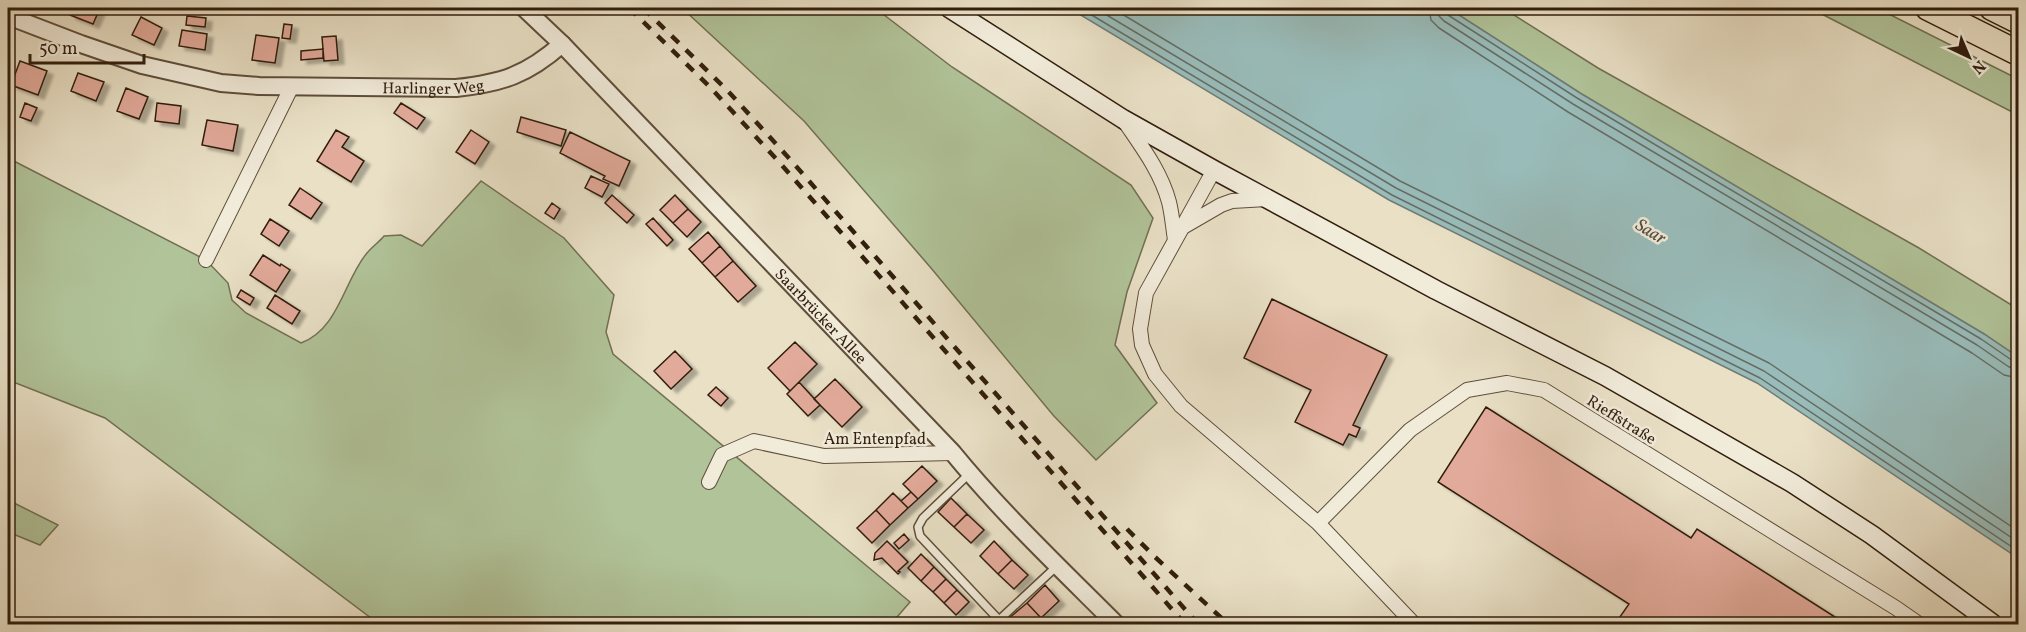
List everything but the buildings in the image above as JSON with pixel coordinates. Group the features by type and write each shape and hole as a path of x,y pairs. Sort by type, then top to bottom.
{"highway":[{"path":"1928,8 2019,53"},
{"path":"1992,8 2019,21"}],"main road":[{"path":"949,8 1123,119 1436,290 1605,376 1792,483 1872,535 1993,624"}],"street":[{"name":"Saarbrücker Allee","path":"524,8 562,44 953,453 1057,566 1116,624"},
{"name":"Harlinger Weg","path":"8,16 81,44 185,76 259,86 456,87 488,85 532,68 562,44"},
{"path":"206,260 292,86"},
{"path":"1123,119 1150,159 1162,182 1178,234"},
{"path":"1214,170 1146,293 1140,329 1142,345 1155,374 1181,406 1318,523 1414,624"},
{"path":"1178,234 1221,205 1232,201 1267,199"},
{"name":"Rieffstraße","path":"1318,523 1410,430 1467,390 1507,384 1544,390 1919,624"},
{"name":"Am Entenpfad","path":"709,482 722,455 754,441 824,456 953,453"}],"lane":[{"path":"970,474 923,518 918,527 920,536 1001,622 1057,566"}],"green space":[{"path":"682,8 875,8 952,67 1131,185 1153,218 1127,292 1115,345 1157,403 1096,460 1053,415 931,268 804,121"},
{"path":"1448,8 1503,8 1598,68 1919,248 2018,309 2018,357 1984,334 1580,93"},
{"path":"1810,8 1877,8 2018,79 2018,115"},
{"path":"8,158 206,260 228,283 232,300 246,313 301,343 324,327 340,303 359,264 384,236 401,235 422,246 481,181 564,238 614,295 606,332 613,354 910,602 891,624 379,624 105,418 8,380"},
{"path":"8,500 58,525 40,545 8,532"}],"water":[{"name":"Saar","path":"1069,8 1448,8 1580,93 1984,334 2018,357 2018,558 1757,383 1389,200"}],"railway":[{"path":"629,8 709,86 780,163 1185,624"},
{"path":"643,8 727,90 787,156 1198,624"},
{"path":"1127,529 1228,624"}]}
